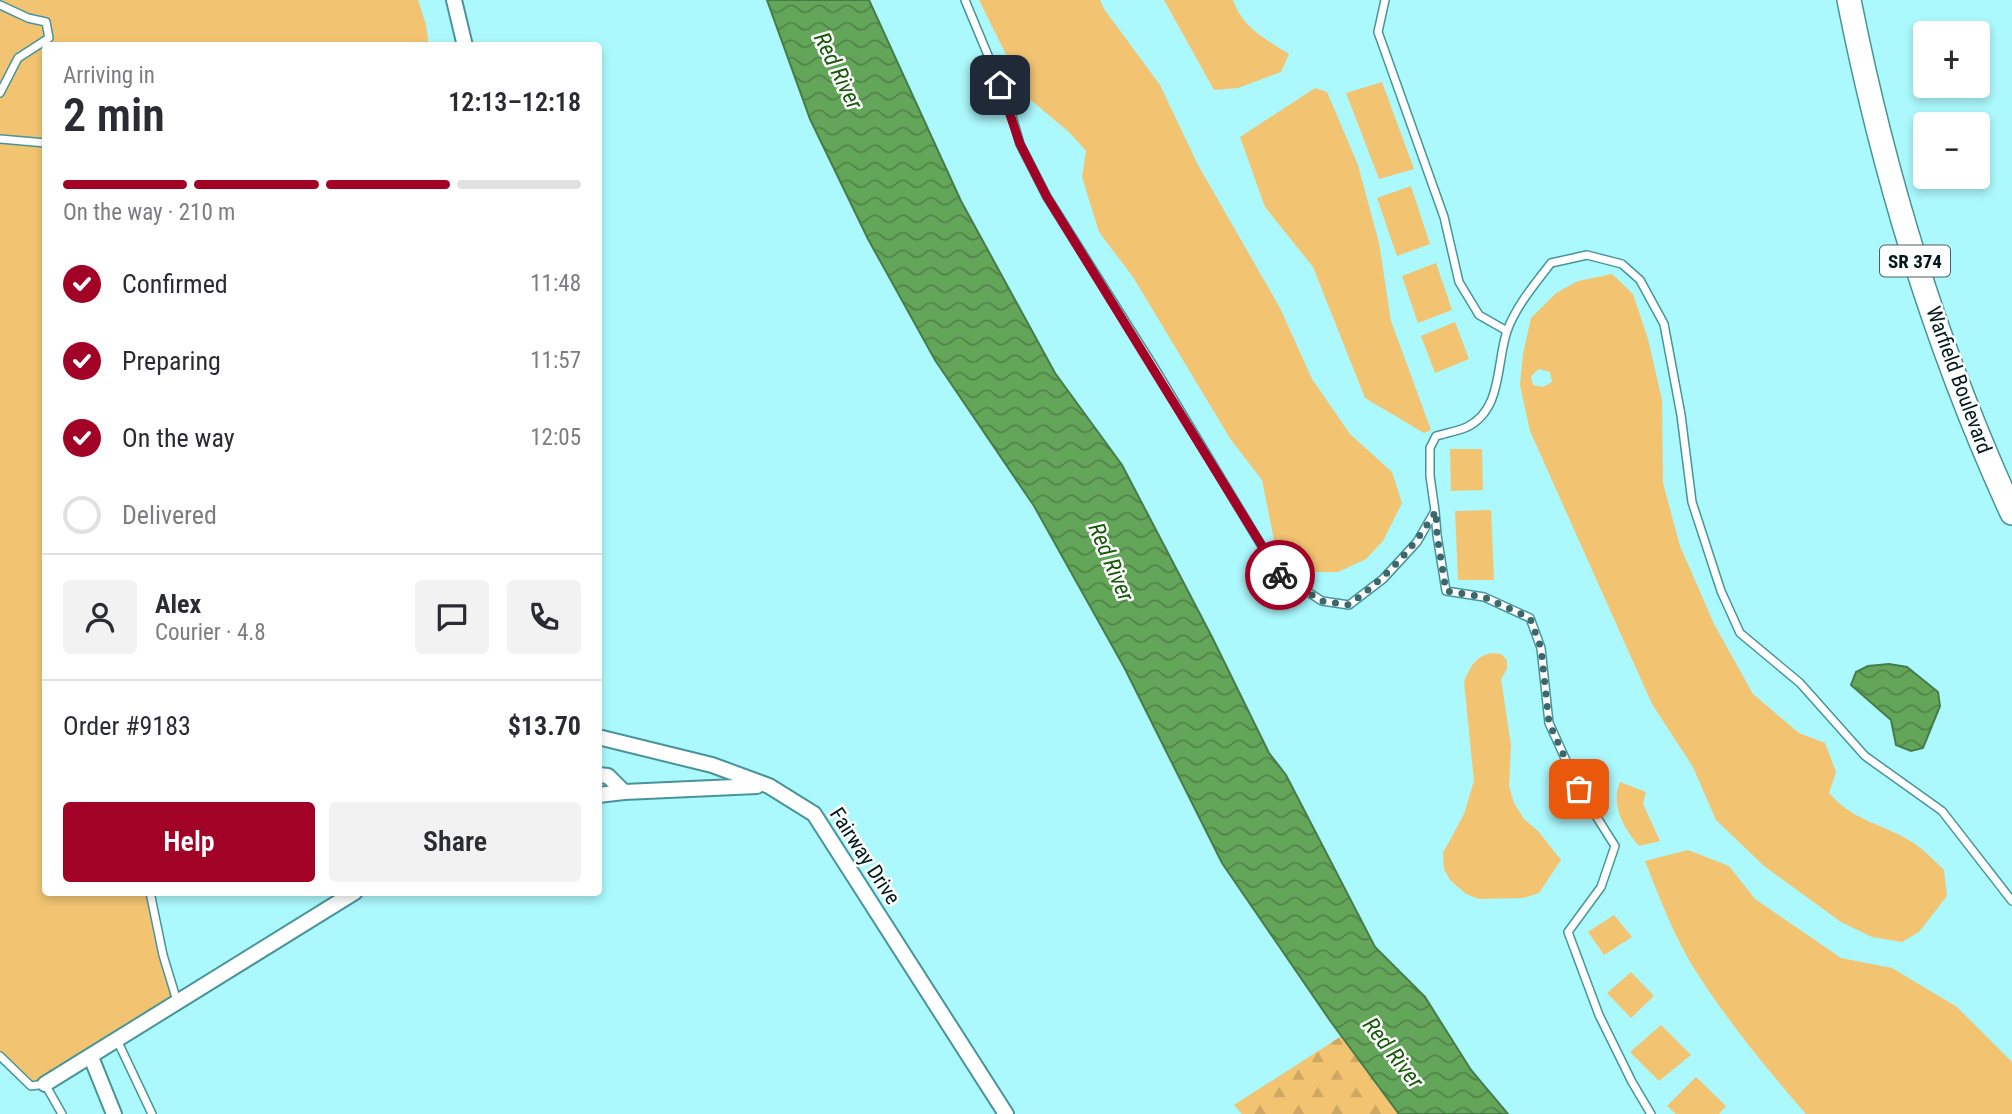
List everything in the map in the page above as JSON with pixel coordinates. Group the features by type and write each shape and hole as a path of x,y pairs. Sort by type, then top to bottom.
{"main road":[{"name":"Warfield Boulevard","path":"1849,0 1865,80 1916,265 1988,458 2012,513"}],"street":[{"path":"454,0 465,42"},
{"name":"Fairway Drive","path":"602,738 712,765 769,786 814,814 1006,1114"},
{"path":"602,775 608,775 624,792"},
{"path":"602,795 769,786"},
{"path":"45,1084 348,896"},
{"path":"90,1057 114,1114"}],"lane":[{"path":"965,0 1009,106 1020,144 1047,197 1154,367 1278,573 1322,601 1349,605 1383,579 1417,542 1436,511"},
{"path":"1385,0 1378,32 1444,217 1459,282 1479,315 1507,331"},
{"path":"0,5 28,18 46,22 49,38 43,42"},
{"path":"0,93 18,58 42,43"},
{"path":"0,139 42,143"},
{"path":"1651,1114 1599,1015 1568,932 1601,887 1615,846 1579,789 1549,723 1541,648 1530,618 1484,597 1446,591 1430,476 1430,448 1436,436 1468,426 1486,412 1498,380 1507,331 1526,296 1551,263 1587,255 1622,264 1640,280 1664,324 1681,415 1692,502 1721,591 1740,633 1800,683 1865,756 1942,811 2012,901"},
{"path":"150,896 177,1001"},
{"path":"117,1040 152,1114"},
{"path":"0,1056 31,1086 45,1084 62,1114"}],"green space":[{"path":"0,0 418,0 429,42 42,42 42,896 151,896 177,1001 91,1057 31,1086 0,1056"},
{"path":"979,0 1100,0 1160,85 1198,165 1280,308 1312,379 1350,434 1392,472 1402,503 1383,541 1366,559 1338,572 1309,572 1289,562 1274,540 1262,480 1231,440 1133,277 1099,232 1082,177 1086,151 1069,132 1027,97"},
{"path":"1164,0 1233,0 1249,25 1263,38 1289,54 1281,72 1238,88 1214,90"},
{"path":"1382,82 1414,169 1379,179 1346,93"},
{"path":"1315,88 1327,92 1358,165 1379,243 1391,321 1431,430 1424,433 1365,398 1313,267 1265,207 1240,137"},
{"path":"1411,186 1430,244 1397,256 1377,198"},
{"path":"1436,263 1452,310 1418,323 1402,276"},
{"path":"1612,274 1633,294 1648,339 1662,400 1663,483 1680,546 1714,624 1753,694 1799,733 1825,743 1836,772 1829,793 1839,803 1859,817 1915,844 1944,870 1947,896 1919,932 1902,942 1872,937 1841,922 1764,866 1716,820 1693,767 1652,704 1530,431 1520,385 1531,318 1556,293 1578,281","holes":["1539,369 1550,372 1552,382 1543,387 1533,385 1531,376"]},
{"path":"1455,322 1469,359 1435,373 1421,336"},
{"path":"1450,449 1482,449 1483,490 1451,491"},
{"path":"1491,510 1494,580 1458,580 1455,511"},
{"path":"1501,654 1507,660 1507,669 1501,679 1511,745 1509,786 1514,803 1524,819 1538,831 1561,860 1539,893 1523,898 1479,899 1466,894 1450,880 1444,869 1443,853 1464,814 1474,781 1464,682 1474,663 1482,656"},
{"path":"1620,782 1646,792 1643,804 1660,841 1639,846 1628,832 1618,808 1617,791"},
{"path":"1688,850 1729,866 1755,899 1841,958 1892,968 1957,1007 2012,1062 2012,1114 1806,1114 1709,992 1668,918 1645,861"},
{"path":"1614,915 1632,937 1604,955 1588,932"},
{"path":"1631,972 1654,996 1631,1018 1607,993"},
{"path":"1661,1025 1691,1055 1659,1081 1630,1052"},
{"path":"1343,1035 1399,1114 1242,1114 1234,1105"},
{"path":"1696,1077 1726,1106 1719,1114 1676,1114 1667,1106"}],"water":[{"name":"Red River","path":"767,0 869,0 961,201 1055,373 1122,465 1269,753 1286,775 1375,947 1425,997 1471,1070 1508,1114 1399,1114 1331,1022 1222,863 1124,667 1034,506 935,360 868,239 810,119"},
{"path":"1889,664 1907,667 1938,692 1940,706 1923,748 1911,751 1896,745 1891,720 1851,685 1856,672 1868,666"}],"way so far":[{"path":"1280,575 1322,601 1349,605 1383,579 1417,542 1436,511 1446,591 1484,597 1530,618 1541,648 1549,723 1579,789"}],"route":[{"path":"1000,85 1020,144 1047,197 1280,575"}]}
